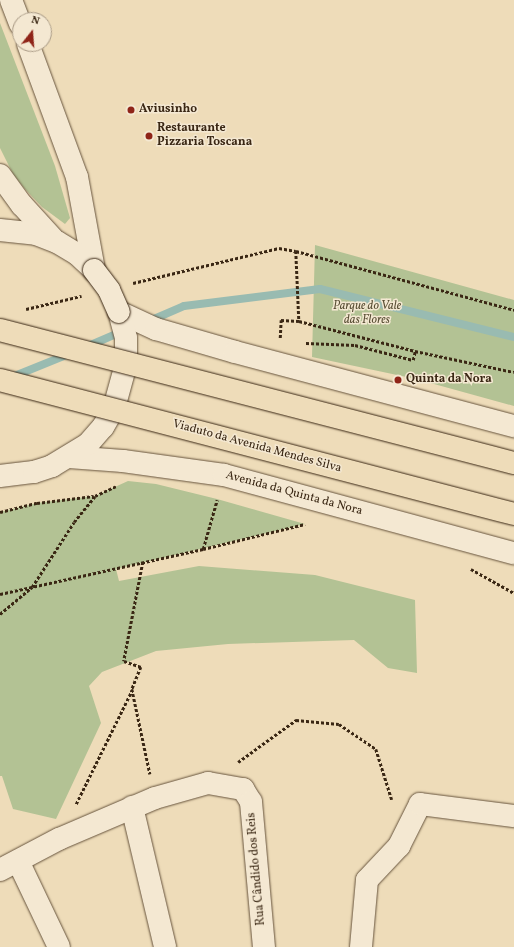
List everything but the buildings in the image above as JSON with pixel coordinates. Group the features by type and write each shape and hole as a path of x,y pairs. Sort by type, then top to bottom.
{"highway":[{"path":"0,330 514,463"},
{"name":"Viaduto da Avenida Mendes Silva","path":"0,380 514,514"}],"main road":[{"path":"11,0 16,12"},
{"path":"31,52 77,177 94,270"},
{"path":"0,175 22,205 57,242"},
{"path":"0,230 36,234 57,242 77,254 94,270 109,290 120,312 126,338 126,364 122,387 106,420 88,444 69,457 34,472 0,476"},
{"path":"120,312 156,329 234,352 514,426"},
{"name":"Avenida da Quinta da Nora","path":"69,457 123,461 224,475 514,552"},
{"name":"Rua Cândido dos Reis","path":"58,947 9,865 58,839 132,807 155,798 208,783 243,789 251,802 264,947"},
{"path":"361,947 367,880 399,846 420,804 514,816"},
{"path":"132,807 165,947"}],"path":[{"path":"132,284 279,248 296,251 514,310"},
{"path":"296,251 299,321"},
{"path":"23,310 85,295"},
{"path":"280,343 281,320 299,321 415,351 514,372"},
{"path":"303,343 355,345 413,360 415,351"},
{"path":"0,512 37,503 95,496 121,484"},
{"path":"0,614 32,587 74,522 95,496"},
{"path":"203,549 217,499 210,497"},
{"path":"0,594 203,549 305,524"},
{"path":"58,839 132,690 141,667 124,661 143,562"},
{"path":"468,568 514,593"},
{"path":"132,690 155,798"},
{"path":"208,783 296,720 339,724 376,749 392,799 391,806"}],"green space":[{"path":"0,23 55,166 70,218 65,224 42,207 24,188 13,174 0,148"},
{"name":"Parque do Vale das Flores","path":"315,245 514,300 514,406 416,379 312,357"},
{"path":"128,481 156,484 217,499 305,524 116,569 119,581 199,566 315,575 415,600 417,673 388,668 354,640 228,644 156,651 102,672 89,686 101,723 56,819 13,809 2,776 0,776 0,512 37,503 95,496"}],"waterway":[{"path":"147,322 184,306 320,289 514,337"},
{"path":"86,347 123,331"},
{"path":"12,377 69,354"}],"place":[{"name":"Aviusinho","path":"131,110"},
{"name":"Restaurante Pizzaria Toscana","path":"149,136"},
{"name":"Quinta da Nora","path":"398,380"}]}
